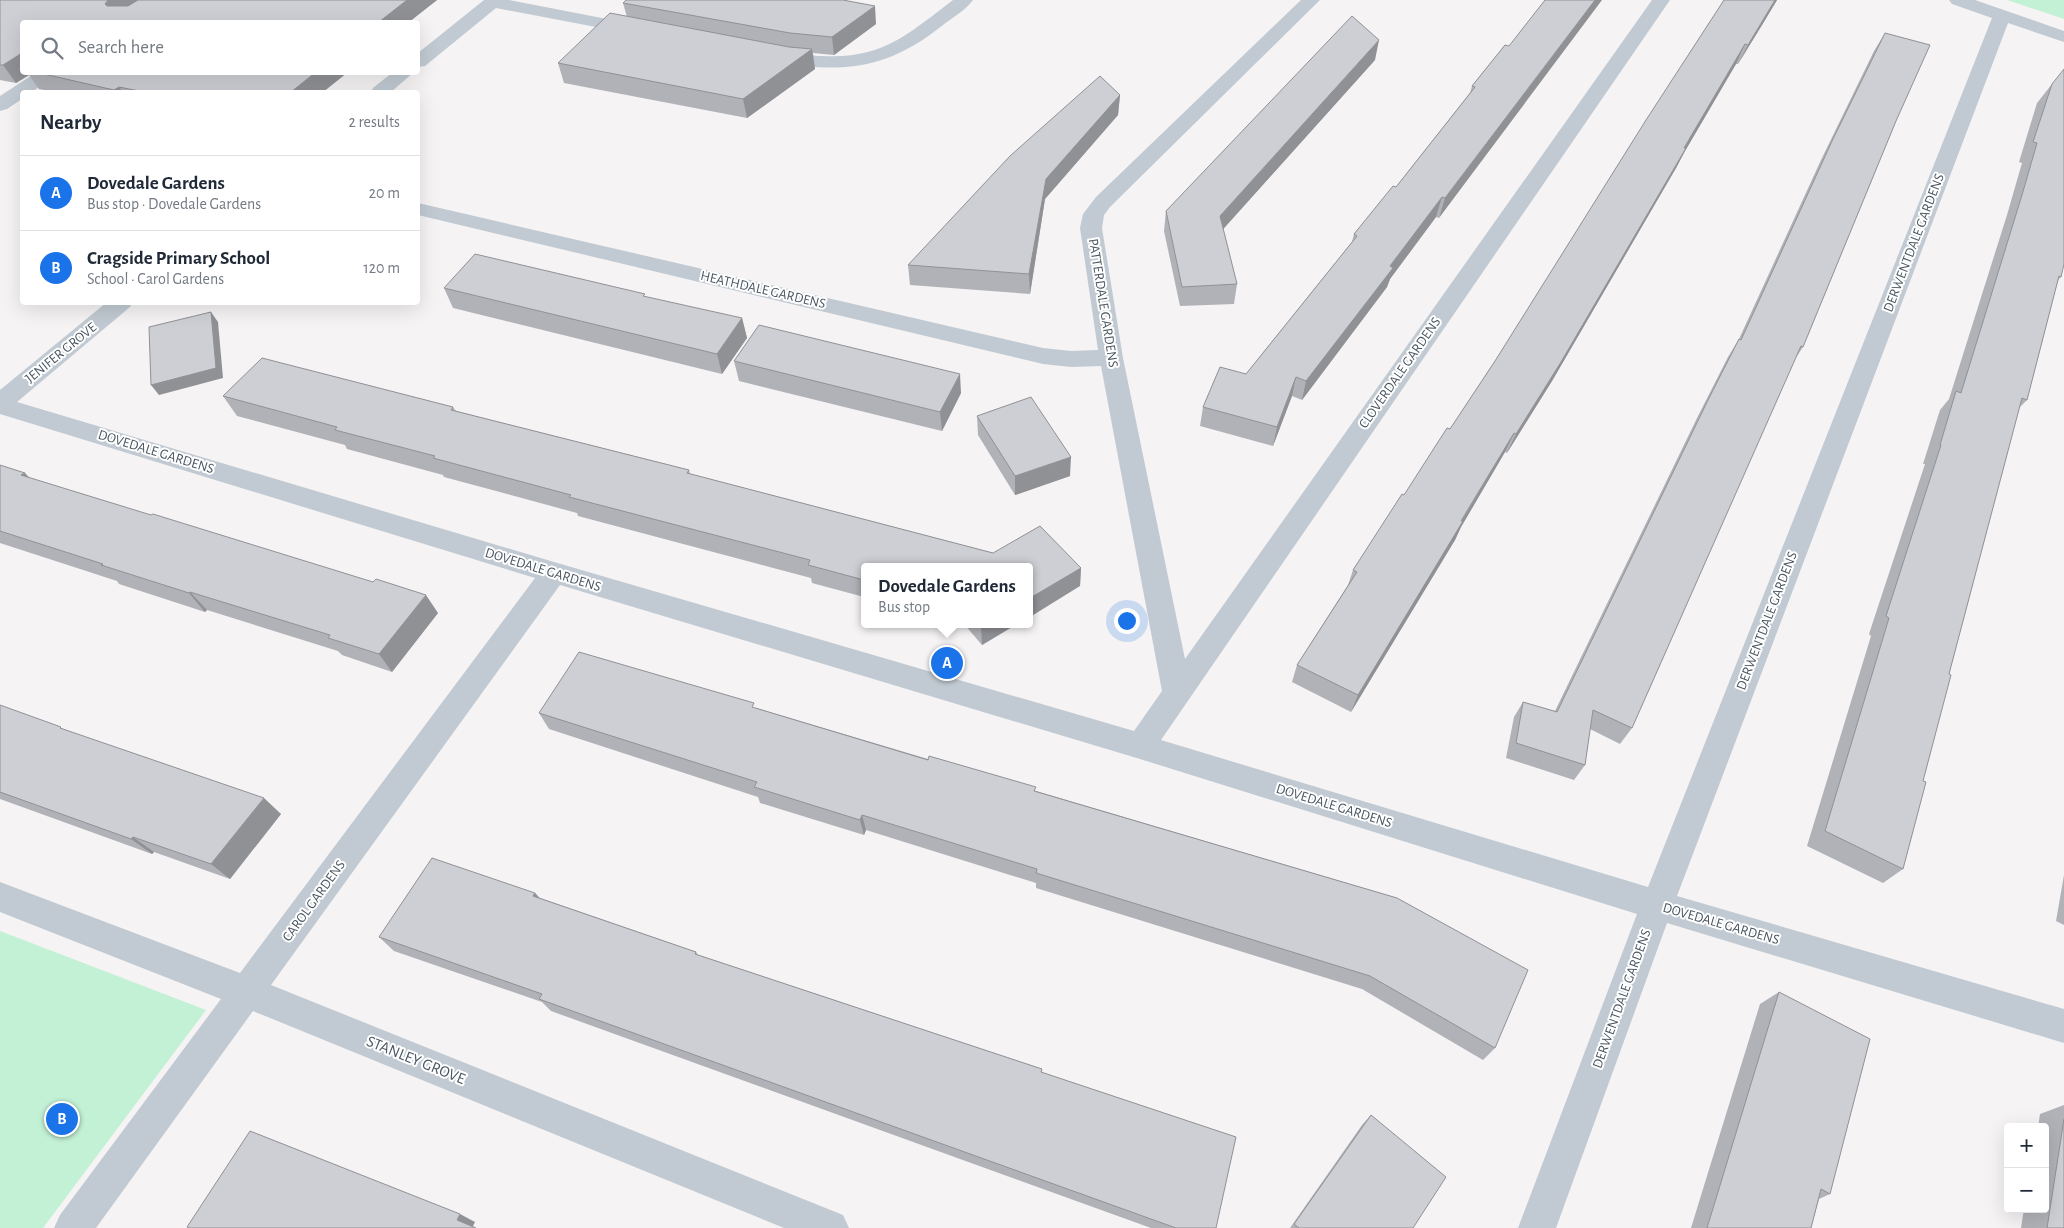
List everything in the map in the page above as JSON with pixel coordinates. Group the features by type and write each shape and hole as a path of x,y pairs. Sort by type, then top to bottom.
{"street":[{"path":"764,54 832,63 869,59 900,47 964,0"},
{"name":"PATTERDALE GARDENS","path":"1177,692 1111,358 1091,228 1094,214 1103,202 1311,0"},
{"name":"CLOVERDALE GARDENS","path":"1140,746 1661,0"},
{"path":"1958,0 2064,37"},
{"path":"420,60 494,1 657,33"},
{"name":"DERWENTDALE GARDENS","path":"1537,1228 1657,905 2002,16"},
{"path":"23,90 45,75"},
{"path":"382,90 401,75"},
{"path":"0,105 20,92"},
{"name":"HEATHDALE GARDENS","path":"420,209 1043,356 1071,359 1111,358"},
{"name":"JENIFER GROVE","path":"0,404 118,305"},
{"name":"DOVEDALE GARDENS","path":"0,404 554,573 1140,746 1657,905 2064,1026"},
{"name":"CAROL GARDENS","path":"73,1228 554,573"},
{"name":"STANLEY GROVE","path":"0,897 247,992 830,1228"}],"green space":[{"path":"2007,0 2064,0 2064,19"},
{"path":"0,931 206,1010 43,1228 0,1228"}],"building":[{"path":"0,0 108,0 105,4 107,6 128,6 138,0 407,0 382,20 20,20 20,54 0,65"},
{"path":"626,0 843,0 875,6 832,37 790,33 623,3"},
{"path":"1545,0 1595,0 1445,198 1442,197 1390,266 1393,268 1306,381 1296,377 1277,427 1203,407 1220,367 1246,374 1357,236 1354,234 1393,186 1396,187 1475,87 1472,86 1505,45 1509,46"},
{"path":"1724,0 1775,0 1748,45 1745,44 1561,362 1516,434 1514,433 1358,695 1297,665 1357,572 1353,570 1402,494 1404,495 1447,428 1450,429 1495,361 1646,120"},
{"path":"610,13 789,47 812,49 743,99 558,63"},
{"path":"1352,16 1379,40 1220,216 1237,284 1182,287 1166,211"},
{"path":"1885,33 1930,45 1896,121 1803,347 1801,346 1632,728 1593,710 1585,765 1516,743 1523,702 1557,712 1708,400 1739,339 1741,340 1832,141"},
{"path":"2064,69 2064,264 2061,277 2059,276 2027,400 2022,398 1949,674 1951,675 1923,781 1926,782 1903,869 1825,831 1889,618 1886,616 1941,445 1956,391 1961,393 2022,195 2037,143 2033,142 2052,84"},
{"path":"48,75 312,75 294,90 134,90 119,87 114,90"},
{"path":"1100,76 1120,95 1046,179 1029,274 908,265 1010,156"},
{"path":"475,254 645,294 643,296 742,318 717,354 444,288"},
{"path":"211,312 216,368 151,385 149,327"},
{"path":"759,325 960,374 940,412 734,361"},
{"path":"262,358 453,407 451,410 689,470 687,473 993,553 1040,526 1081,568 1033,596 1033,563 861,563 861,579 808,565 810,560 569,497 571,495 433,458 435,456 335,430 337,427 223,396"},
{"path":"1031,397 1071,457 1015,476 977,416"},
{"path":"0,465 25,473 21,475 151,515 153,514 373,582 376,579 426,595 379,654 328,638 330,635 189,593 0,531"},
{"path":"579,652 754,703 752,707 928,760 929,756 1036,787 1034,791 1397,898 1528,970 1495,1048 1370,976 1036,873 1037,869 862,815 860,820 754,787 757,782 539,713"},
{"path":"0,705 60,728 264,798 211,864 133,837 131,839 0,792"},
{"path":"432,858 535,893 533,896 696,952 695,954 1042,1069 1041,1072 1236,1137 1216,1228 1176,1228 539,999 542,994 379,937"},
{"path":"1779,992 1870,1039 1830,1194 1821,1189 1811,1228 1707,1228"},
{"path":"1371,1115 1446,1177 1413,1228 1299,1228 1294,1224"},
{"path":"2064,1119 2064,1228 2047,1228"},
{"path":"250,1131 460,1214 457,1220 476,1228 187,1227"}],"place":[{"name":"Dovedale Gardens","path":"947,663"},
{"name":"Cragside Primary School","path":"62,1119"}]}
